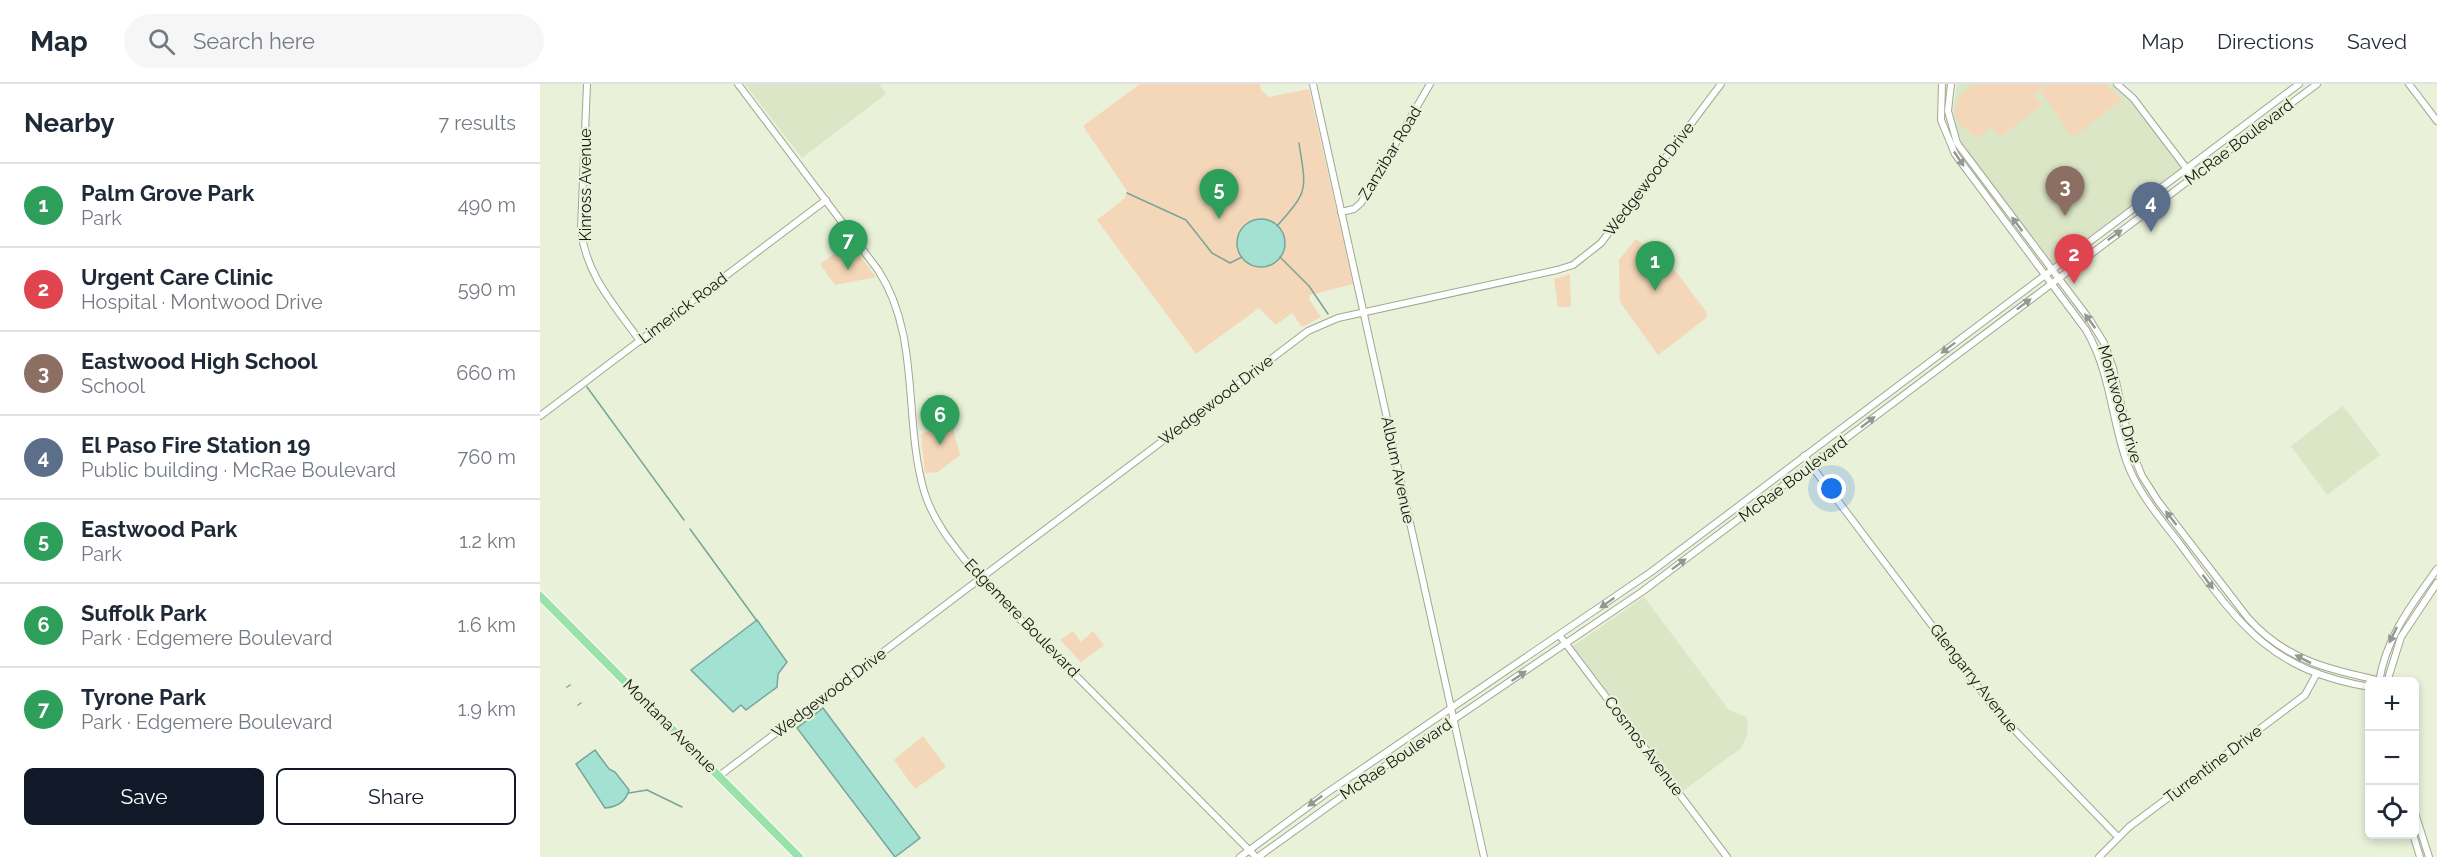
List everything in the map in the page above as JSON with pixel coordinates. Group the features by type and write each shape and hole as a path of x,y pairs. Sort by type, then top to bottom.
{"highway":[{"name":"Montana Avenue","path":"540,596 799,857"}],"main road":[{"name":"Kinross Avenue","path":"587,84 581,230 584,248 599,284 640,341"},
{"name":"Edgemere Boulevard","path":"738,84 878,270 894,299 904,336 920,473 925,492 943,530 980,579 1257,857"},
{"name":"Album Avenue","path":"1313,84 1484,857"},
{"name":"Zanzibar Road","path":"1341,212 1354,209 1361,203 1430,84"},
{"name":"Wedgewood Drive","path":"719,776 1308,331 1330,320 1557,270 1581,260 1601,243 1721,84"},
{"name":"Montwood Drive","path":"1942,84 1940,113 1952,148 2086,330 2101,359 2126,460 2148,503 2249,632 2274,654 2317,675 2365,686"},
{"name":"Montwood Drive","path":"1951,84 1948,111 1957,143 2097,330 2109,355 2132,449 2147,484 2250,621 2286,650 2319,666 2365,677"},
{"path":"2117,84 2133,98 2193,177"},
{"name":"McRae Boulevard","path":"1240,857 1328,792 1651,572 2299,84"},
{"name":"McRae Boulevard","path":"1257,857 1329,805 1643,591 2317,84"},
{"path":"2409,84 2437,121"},
{"name":"Limerick Road","path":"540,416 825,200"},
{"path":"2133,210 2138,218"},
{"path":"2084,247 2089,255"},
{"name":"Glengarry Avenue","path":"1804,456 2005,722 2118,837"},
{"path":"2383,677 2388,644 2437,568"},
{"path":"2384,677 2415,614 2437,583"},
{"path":"2408,610 2415,614"},
{"name":"Cosmos Avenue","path":"1560,636 1727,857"},
{"name":"Turrentine Drive","path":"2099,857 2118,837 2305,695 2317,675 2319,666"},
{"path":"1490,682 1495,692"},
{"path":"2419,824 2428,857"},
{"path":"2415,839 2420,857"}],"shaded area":[{"path":"745,84 879,84 886,94 802,158"},
{"path":"1140,84 1260,84 1261,90 1269,97 1309,89 1353,284 1310,295 1309,299 1321,317 1302,327 1292,313 1276,325 1259,308 1196,354 1097,220 1125,198 1127,191 1083,126"},
{"path":"1957,84 2112,84 2133,98 2185,166 2049,266 1958,137 1953,111"},
{"path":"1973,84 2043,84 2042,89 2049,84 2105,84 2122,100 2075,136 2071,136 2040,90 2034,95 2042,105 2000,137 1992,127 1977,138 1960,125 1954,114 1959,96"},
{"path":"1636,239 1677,273 1707,313 1706,318 1658,355 1620,302 1619,260"},
{"path":"850,243 876,277 835,285 820,264"},
{"path":"1570,274 1571,307 1558,307 1554,279"},
{"path":"2343,406 2380,455 2327,495 2291,446"},
{"path":"952,426 960,455 938,472 925,473 921,435"},
{"path":"1644,597 1728,709 1746,717 1748,722 1747,735 1741,748 1683,791 1573,646"},
{"path":"1073,631 1081,642 1093,631 1104,645 1081,662 1060,640"},
{"path":"923,736 946,767 915,789 894,760"}],"water":[{"path":"1261,219 1278,226 1285,243 1278,260 1261,267 1244,260 1237,243 1244,226"},
{"path":"757,620 787,662 778,674 777,687 746,710 741,705 733,712 691,670"},
{"path":"823,708 920,838 895,857 797,728"},
{"path":"595,750 629,790 620,803 605,808 576,764"}],"waterway":[{"path":"1277,226 1295,204 1303,188 1299,143"},
{"path":"1127,193 1186,220 1212,253 1230,263 1242,257"},
{"path":"1280,257 1309,286 1328,314"},
{"path":"587,387 684,520"},
{"path":"690,529 757,621"},
{"path":"629,793 647,790 682,807"}],"place":[{"name":"Eastwood High School","path":"2065,216"},
{"name":"Eastwood Park","path":"1219,219"},
{"name":"El Paso Fire Station 19","path":"2151,232"},
{"name":"Tyrone Park","path":"848,270"},
{"name":"Urgent Care Clinic","path":"2074,284"},
{"name":"Palm Grove Park","path":"1655,291"},
{"name":"Suffolk Park","path":"940,445"}]}
